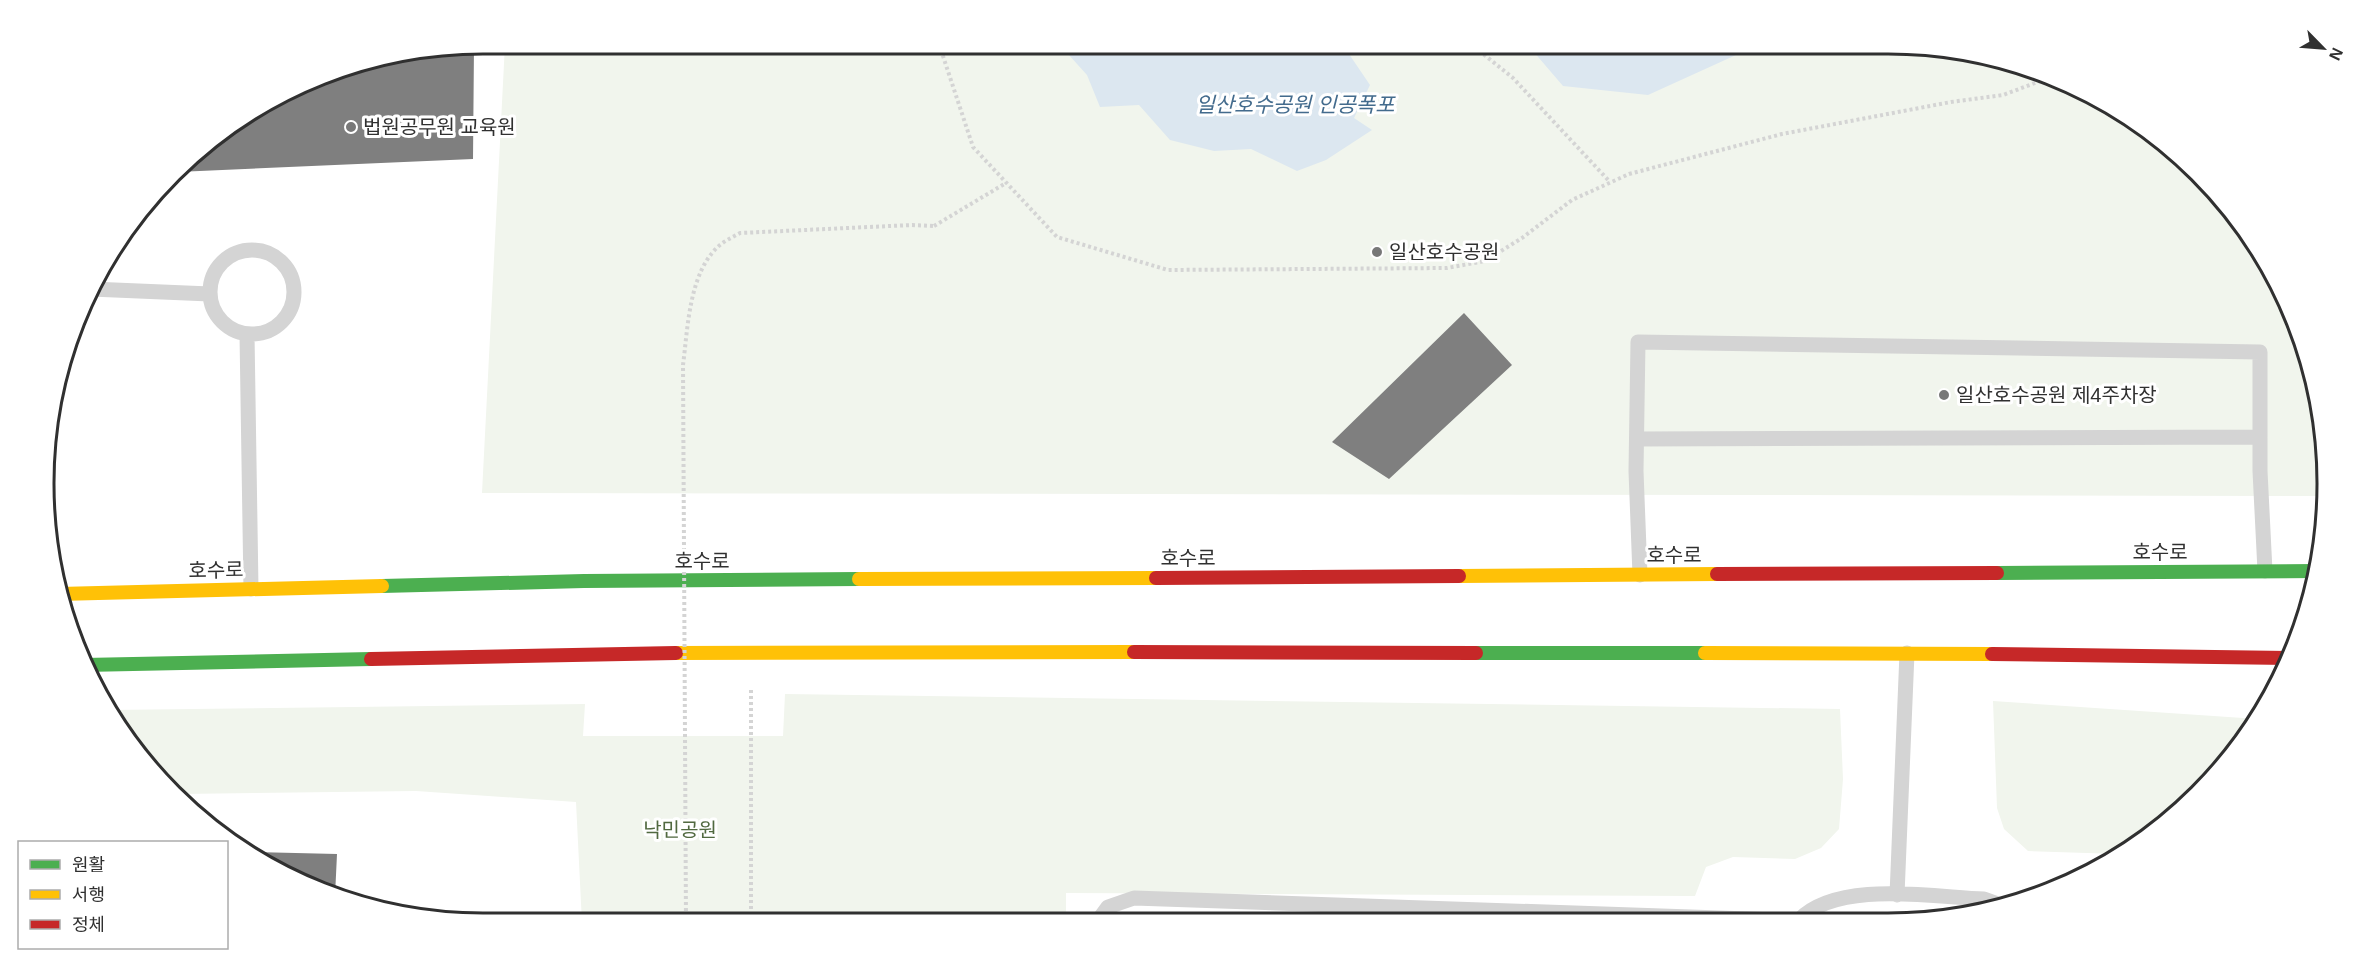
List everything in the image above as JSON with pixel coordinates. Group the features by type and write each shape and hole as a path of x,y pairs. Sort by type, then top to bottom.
{"main road":[{"name":"호수로","path":"69,594 596,581 2308,571"},
{"path":"94,665 717,651 1907,653 2280,658"}],"lane":[{"path":"257,250 271,254 282,263 291,275 294,289 292,304 286,317 275,327 262,333 247,334 228,328 221,321 213,309 210,294 211,280 218,267 235,254 257,250"},
{"path":"101,289 210,294"},
{"path":"247,334 250,589"},
{"path":"1640,574 1637,439 1638,342 2260,352 2260,436 2265,571"},
{"path":"1637,439 2260,436"},
{"path":"1898,895 1907,653"},
{"path":"1808,913 1834,899 1866,895 1989,901"},
{"path":"1104,913 1108,907 1134,898 1573,913"}],"path":[{"path":"942,54 973,147 1057,237 1168,270 1448,268 1485,261 1522,238 1572,200 1629,174 1782,134 1951,102 2003,95 2038,82"},
{"path":"1483,54 1505,72 1610,182"},
{"path":"686,913 683,364 694,296 702,270 719,246 740,233 934,226 1006,183"},
{"path":"751,686 751,913"}],"green space":[{"name":"일산호수공원","path":"504,54 1888,54 1971,62 2026,77 2077,98 2102,112 2149,143 2171,161 2210,200 2245,245 2259,269 2273,294 2294,345 2309,400 2317,484 2317,496 482,493"},
{"name":"낙민공원","path":"785,694 1840,709 1843,779 1839,829 1821,848 1795,859 1733,857 1706,867 1695,896 1066,893 1066,913 582,913 576,802 416,791 187,794 143,745 119,710 585,704 583,736 783,736"},
{"path":"1993,701 2247,718 2210,767 2171,806 2126,841 2104,854 2028,851 2004,829 1997,808"}],"water":[{"name":"일산호수공원 인공폭포","path":"1068,54 1349,54 1370,85 1354,118 1372,130 1326,160 1297,171 1251,149 1214,151 1170,140 1139,105 1100,107 1087,75"},
{"path":"1536,54 1738,54 1648,95 1563,86"}],"building":[{"name":"법원공무원 교육원","path":"474,54 473,159 189,171 245,126 294,98 319,87 345,77 400,62 455,55"},
{"path":"1464,313 1512,365 1389,479 1332,442"},
{"path":"264,852 337,854 335,886 294,869"}],"traffic: fast":[{"path":"1997,573 2308,571"},
{"path":"382,586 584,581 859,579"},
{"path":"1476,653 1705,653"},
{"path":"94,665 371,659"}],"traffic: slow":[{"path":"1459,576 1717,574"},
{"path":"859,579 1156,578"},
{"path":"69,594 382,586"},
{"path":"676,653 1134,652"},
{"path":"1705,653 1992,654"}],"traffic: jam":[{"path":"1717,574 1997,573"},
{"path":"1156,578 1459,576"},
{"path":"1134,652 1476,653"},
{"path":"371,659 676,653"},
{"path":"1992,654 2280,658"}],"place":[{"name":"법원공무원 교육원","path":"351,127"},
{"name":"일산호수공원","path":"1377,252"},
{"name":"일산호수공원 제4주차장","path":"1944,395"}]}
